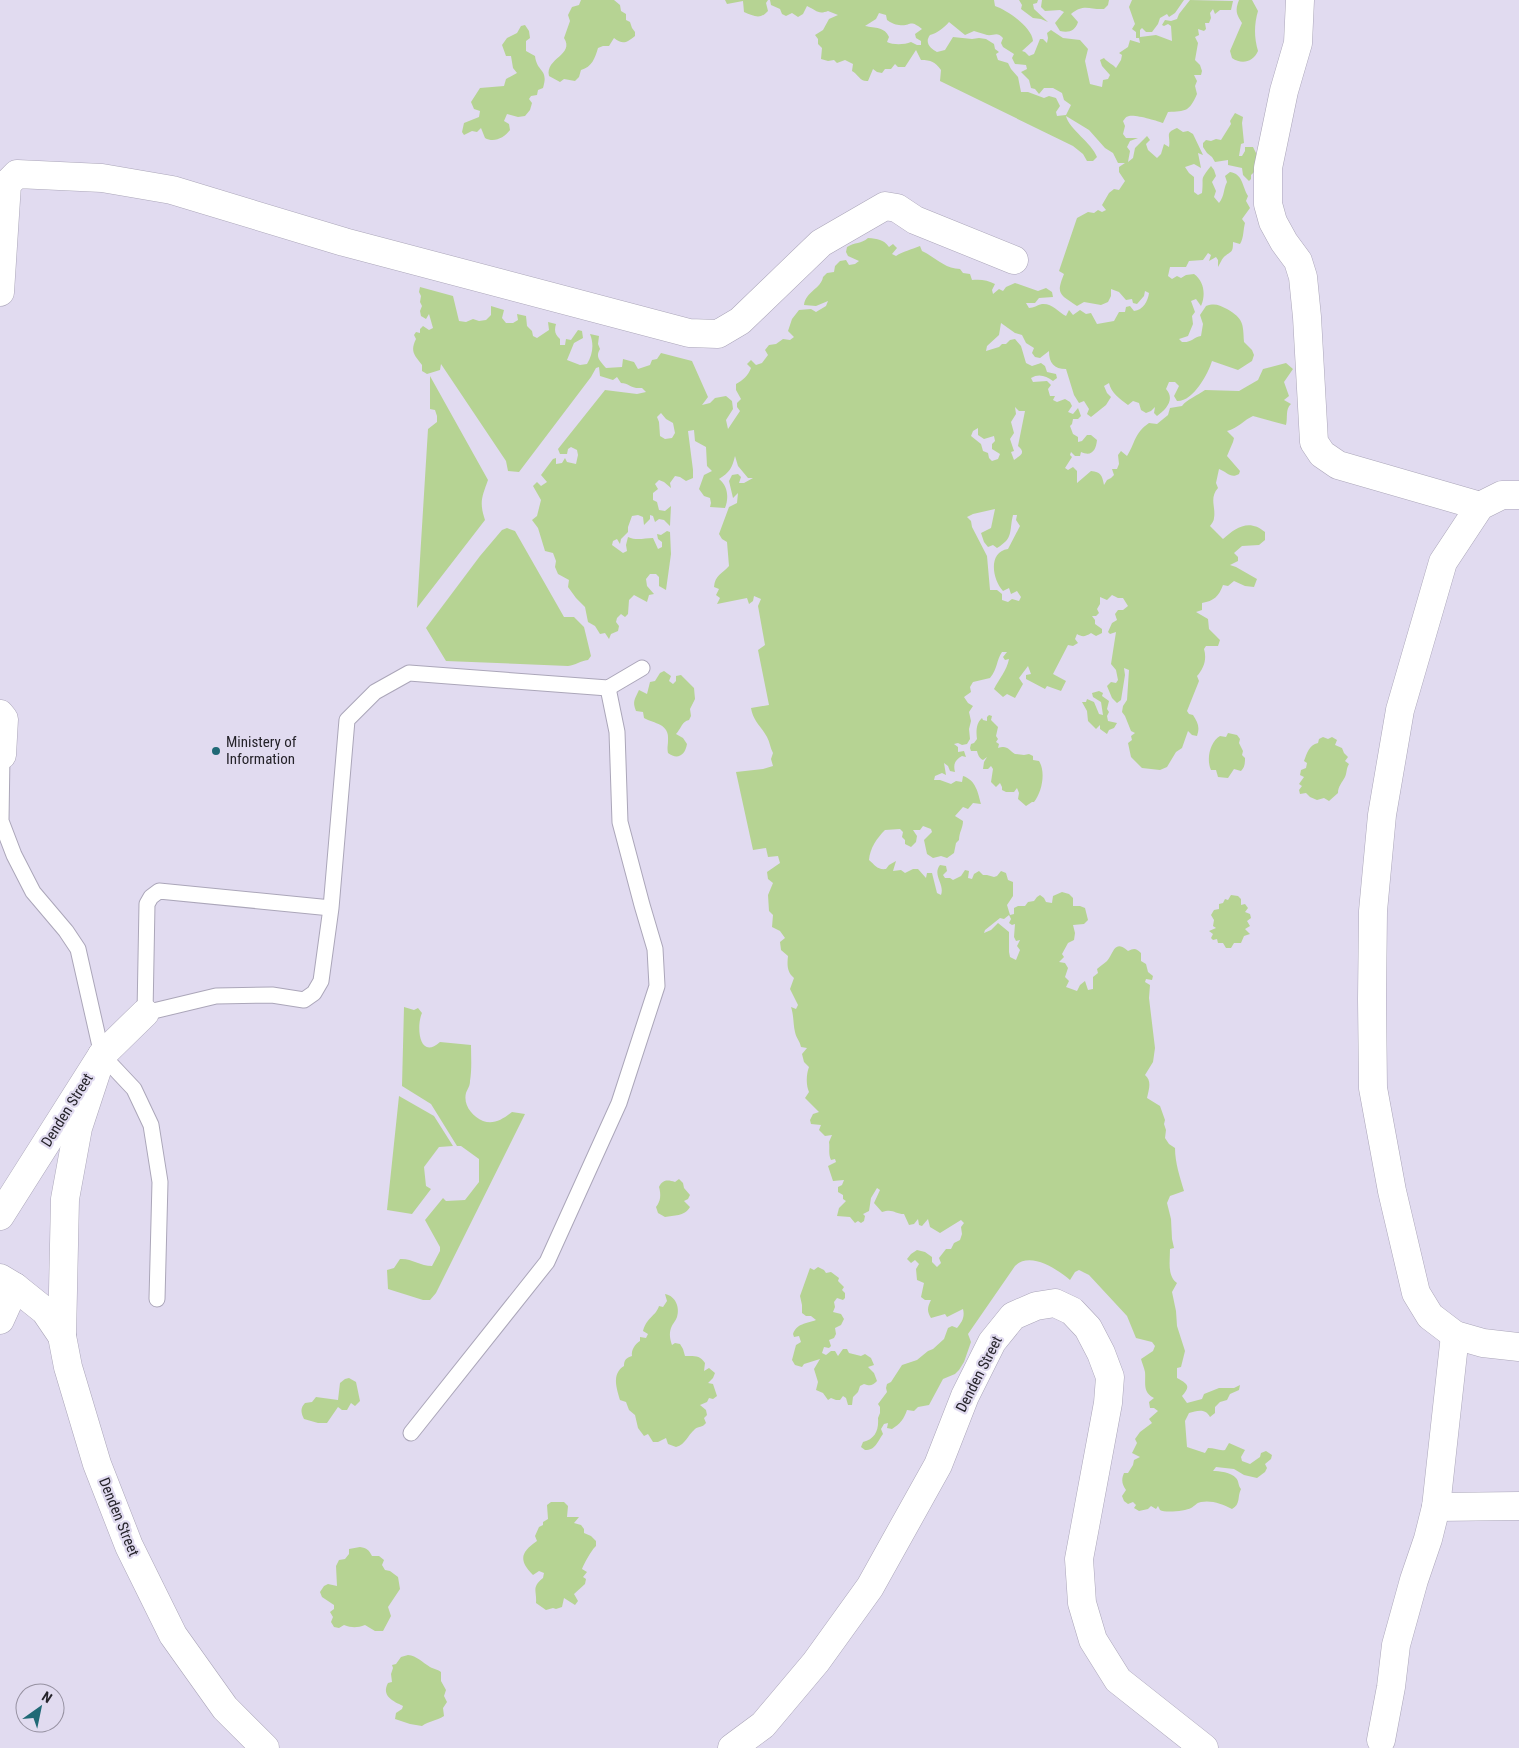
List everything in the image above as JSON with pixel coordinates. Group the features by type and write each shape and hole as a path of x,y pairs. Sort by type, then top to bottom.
{"street":[{"path":"1300,0 1298,43 1284,91 1268,168 1268,204 1273,222 1284,242 1298,261 1303,277 1314,442 1322,454 1338,465 1480,506"},
{"path":"0,292 6,176 102,178 172,190 344,242 690,332 718,334 740,321 821,243 885,206 897,208 915,220 1014,260"},
{"path":"1519,495 1502,495 1480,506 1443,562 1400,710 1382,815 1373,912 1372,998 1373,1088 1392,1191 1416,1293 1430,1316 1455,1335 1483,1343 1519,1347"},
{"path":"0,714 4,719 2,755"},
{"name":"Denden Street","path":"0,1216 102,1055 146,1012"},
{"path":"62,1336 65,1199 78,1128 102,1055"},
{"path":"0,1320 7,1283"},
{"name":"Denden Street","path":"7,1283 45,1312 62,1336 68,1367 97,1464 129,1546 173,1635 226,1708 265,1748"},
{"name":"Denden Street","path":"732,1748 763,1726 816,1662 870,1588 938,1465 965,1396 992,1342 1013,1316 1036,1306 1055,1303 1072,1311 1088,1328 1101,1353 1110,1377 1108,1403 1079,1560 1082,1603 1093,1640 1118,1680 1204,1748"},
{"path":"1382,1740 1396,1644 1436,1507 1455,1335"},
{"path":"1436,1507 1519,1506"}],"lane":[{"path":"330,908 159,891 151,896 147,904 146,1012 216,996 272,995 304,1000 314,993 322,981 330,908 347,720 374,692 409,673 608,688 642,668"},
{"path":"412,1433 547,1262 619,1103 657,986 655,949 620,822 618,732 608,688"},
{"path":"2,755 1,822 14,855 33,892 66,931 78,949 102,1055 134,1089 151,1125 160,1182 157,1299"}],"green space":[{"path":"581,0 614,0 620,5 621,11 626,14 626,20 630,22 635,36 624,42 614,38 609,46 598,48 593,62 581,70 579,77 575,81 564,79 560,82 549,76 549,70 551,65 566,49 564,38 570,21 568,15 572,7 579,5"},
{"path":"725,0 768,0 766,3 768,11 762,16 754,16 744,12 743,1 727,4"},
{"path":"770,0 994,0 995,6 1012,15 1024,25 1032,36 1033,41 1022,51 1029,56 1034,54 1040,39 1047,43 1047,33 1051,30 1063,38 1080,40 1088,49 1085,61 1090,84 1102,87 1103,80 1108,79 1110,75 1102,66 1100,60 1104,58 1116,68 1122,55 1119,53 1128,47 1130,40 1140,43 1139,38 1136,38 1136,32 1132,29 1135,24 1129,7 1132,0 1184,0 1175,13 1169,17 1167,14 1160,18 1152,32 1146,32 1142,28 1140,30 1140,37 1156,35 1172,41 1171,26 1168,24 1162,25 1165,20 1177,19 1190,0 1233,1 1231,10 1220,10 1215,14 1213,9 1210,13 1209,23 1205,23 1206,29 1204,31 1198,29 1199,35 1195,37 1198,43 1195,60 1200,65 1202,71 1201,75 1194,75 1197,81 1195,86 1197,94 1192,104 1183,111 1168,112 1163,123 1152,119 1128,116 1123,121 1125,126 1123,134 1126,138 1138,138 1130,141 1127,147 1130,151 1128,162 1133,158 1135,148 1147,136 1150,140 1146,144 1148,150 1157,158 1161,154 1164,144 1169,147 1169,133 1173,130 1177,128 1183,132 1188,131 1193,134 1203,155 1198,153 1201,168 1194,164 1185,167 1194,177 1194,192 1198,195 1202,193 1203,177 1211,166 1216,176 1212,182 1216,191 1214,197 1219,203 1227,182 1225,176 1230,172 1234,173 1242,181 1248,196 1246,201 1250,208 1242,219 1245,223 1240,244 1233,242 1232,251 1224,257 1218,267 1216,257 1209,261 1211,255 1208,253 1203,260 1189,261 1186,267 1170,267 1168,276 1172,279 1177,276 1181,278 1194,274 1200,280 1203,288 1201,306 1196,299 1191,301 1195,312 1192,316 1193,324 1188,336 1179,339 1185,342 1201,336 1203,324 1200,315 1206,306 1219,306 1233,313 1242,322 1244,342 1254,355 1252,361 1238,370 1212,361 1199,386 1189,397 1183,400 1177,401 1174,396 1179,386 1175,382 1169,382 1166,389 1170,396 1169,404 1157,416 1154,413 1155,407 1146,413 1141,410 1139,403 1133,401 1128,405 1114,393 1109,383 1104,386 1111,397 1106,405 1091,417 1087,414 1089,409 1084,401 1079,403 1074,395 1066,369 1058,368 1053,364 1049,351 1040,358 1035,357 1032,353 1034,348 1026,343 1022,335 1015,333 1001,323 999,335 987,346 986,351 1015,339 1021,346 1026,363 1032,366 1041,363 1045,366 1047,372 1056,374 1057,378 1053,381 1042,376 1031,378 1033,382 1047,381 1051,385 1048,389 1050,396 1055,396 1053,400 1057,402 1065,399 1070,402 1072,406 1068,412 1073,414 1078,408 1081,416 1078,419 1073,419 1070,426 1073,434 1078,437 1078,442 1082,441 1087,435 1091,435 1097,440 1096,447 1091,453 1081,452 1080,456 1075,456 1071,452 1070,455 1072,457 1065,468 1068,470 1073,467 1077,471 1077,483 1091,471 1097,472 1103,479 1104,485 1114,475 1112,469 1117,469 1119,464 1118,455 1121,451 1127,456 1140,431 1149,423 1157,424 1168,415 1170,408 1182,406 1189,399 1205,390 1239,391 1258,380 1263,369 1286,363 1293,369 1284,382 1289,396 1284,400 1291,404 1287,411 1286,425 1253,416 1227,431 1234,438 1227,456 1240,471 1239,474 1234,476 1219,469 1216,483 1218,488 1213,499 1214,519 1210,526 1223,539 1237,528 1248,525 1253,526 1265,532 1265,540 1259,545 1242,546 1234,553 1238,557 1238,561 1230,565 1257,579 1254,587 1245,586 1234,581 1228,586 1223,585 1216,597 1202,603 1202,610 1196,612 1208,619 1209,629 1220,640 1218,646 1206,646 1204,649 1204,663 1197,676 1199,681 1187,711 1193,715 1197,723 1197,736 1192,735 1188,731 1182,748 1176,752 1167,767 1160,770 1142,768 1131,757 1128,743 1132,740 1131,736 1135,733 1131,731 1122,712 1127,700 1129,670 1124,668 1125,675 1121,700 1117,703 1112,698 1107,686 1111,682 1116,683 1118,680 1116,670 1111,664 1116,632 1110,634 1108,632 1112,623 1117,620 1115,614 1118,610 1123,610 1128,606 1123,598 1112,595 1107,600 1100,597 1100,604 1097,609 1099,613 1096,616 1092,616 1095,624 1102,629 1102,633 1096,636 1091,633 1084,636 1077,634 1075,639 1078,643 1073,646 1068,645 1053,674 1066,681 1061,691 1047,686 1045,689 1026,679 1026,675 1031,674 1028,666 1019,678 1023,684 1015,698 1007,694 1003,697 994,689 1005,671 1009,659 1005,660 1003,657 1007,652 1002,652 990,678 973,682 970,687 971,692 964,697 973,706 969,712 971,721 969,729 970,739 967,744 954,744 958,747 958,752 964,751 966,757 962,756 956,761 954,764 955,772 950,771 944,763 946,775 942,773 935,776 934,780 951,784 956,781 962,782 963,776 974,784 979,796 981,804 973,803 968,809 963,807 955,816 963,821 954,853 947,858 941,856 933,858 927,854 924,840 932,832 931,829 923,826 920,830 913,830 917,836 916,842 911,847 905,844 905,840 902,837 903,832 900,829 885,830 874,844 869,860 880,869 886,869 896,861 893,871 901,870 905,873 918,869 926,878 927,873 932,873 937,893 941,895 942,891 937,872 940,865 946,866 947,871 943,875 945,878 953,880 961,876 965,870 969,871 968,878 972,879 974,874 979,871 983,875 994,877 1001,871 1006,873 1008,880 1013,882 1013,896 1007,905 1010,915 1014,914 1014,908 1025,906 1040,895 1046,902 1052,903 1053,896 1062,892 1069,894 1073,898 1073,906 1085,908 1088,920 1084,924 1073,925 1074,940 1068,943 1062,954 1064,957 1059,962 1065,963 1068,968 1065,977 1069,981 1066,987 1077,991 1085,981 1088,990 1093,989 1093,977 1098,973 1097,969 1107,961 1117,947 1120,946 1128,951 1135,949 1141,953 1141,961 1146,964 1148,972 1153,976 1152,980 1146,979 1145,982 1150,985 1149,998 1155,1048 1153,1062 1145,1075 1149,1083 1147,1098 1160,1106 1165,1120 1165,1138 1175,1148 1177,1165 1184,1191 1170,1196 1167,1203 1174,1248 1170,1249 1170,1268 1172,1276 1177,1283 1172,1292 1177,1326 1185,1351 1181,1367 1177,1368 1177,1378 1187,1385 1187,1390 1182,1396 1187,1403 1202,1399 1204,1394 1219,1388 1234,1388 1240,1385 1239,1390 1230,1394 1227,1400 1220,1402 1215,1407 1215,1413 1210,1417 1203,1411 1189,1413 1185,1421 1187,1447 1205,1453 1208,1448 1225,1450 1229,1443 1245,1450 1241,1457 1242,1461 1250,1464 1260,1457 1261,1453 1266,1451 1272,1455 1271,1459 1265,1464 1267,1468 1265,1472 1257,1478 1244,1475 1234,1469 1216,1467 1213,1471 1228,1473 1237,1479 1241,1489 1238,1503 1232,1509 1217,1503 1201,1502 1180,1511 1163,1511 1158,1506 1156,1509 1151,1506 1148,1509 1139,1511 1134,1508 1136,1505 1133,1502 1128,1504 1124,1501 1122,1496 1126,1490 1122,1482 1123,1475 1128,1473 1134,1460 1140,1457 1132,1453 1137,1443 1135,1439 1140,1432 1152,1423 1149,1419 1158,1411 1150,1408 1149,1402 1154,1398 1146,1390 1145,1372 1141,1359 1153,1351 1155,1346 1152,1342 1136,1338 1127,1316 1089,1275 1079,1270 1075,1272 1070,1280 1051,1267 1036,1261 1028,1260 1015,1266 968,1334 971,1342 964,1362 955,1374 943,1379 929,1405 918,1407 914,1411 907,1410 905,1416 892,1429 887,1428 888,1423 884,1424 881,1429 883,1434 872,1449 865,1450 861,1447 863,1442 871,1439 875,1433 880,1413 878,1404 887,1392 887,1384 891,1382 902,1365 917,1360 933,1349 944,1339 948,1328 952,1326 957,1328 962,1321 963,1309 947,1317 945,1314 931,1318 928,1309 931,1300 925,1300 921,1297 924,1283 917,1280 916,1269 919,1264 915,1260 911,1263 907,1259 917,1250 925,1252 932,1257 932,1262 937,1267 941,1263 939,1258 946,1249 951,1249 954,1243 960,1240 962,1234 961,1227 964,1223 961,1220 940,1233 930,1227 928,1219 922,1226 919,1225 918,1219 914,1224 909,1225 904,1214 891,1211 882,1212 874,1203 880,1190 877,1188 871,1198 869,1211 863,1214 865,1216 864,1221 855,1223 850,1217 837,1216 839,1208 846,1201 843,1199 843,1195 838,1192 838,1187 842,1185 844,1180 833,1181 828,1166 836,1162 835,1159 831,1160 830,1156 829,1142 832,1135 825,1136 819,1130 821,1125 811,1124 810,1120 813,1114 819,1112 805,1098 809,1092 807,1073 809,1067 804,1062 802,1054 807,1048 801,1047 794,1029 791,1007 796,1009 798,1005 790,989 794,978 788,968 788,956 781,950 780,942 785,938 780,931 772,927 773,915 769,911 768,895 773,883 768,879 767,872 780,863 778,856 768,857 766,848 753,850 736,772 773,766 771,759 773,753 769,741 755,720 751,708 769,705 758,650 765,645 758,606 761,599 754,596 753,601 749,604 747,598 717,604 720,598 716,595 719,589 714,587 717,577 729,566 727,542 719,534 729,507 737,503 738,493 733,498 729,481 732,475 738,474 741,477 739,483 744,483 753,478 748,478 738,466 735,456 730,469 719,479 727,492 725,508 710,507 710,498 704,496 699,489 704,475 712,471 707,466 706,447 695,441 694,430 688,431 693,478 686,481 675,476 670,483 671,488 659,480 655,484 658,489 653,493 653,500 657,502 659,510 665,511 671,506 670,526 664,520 659,519 655,522 653,516 650,515 650,519 644,525 643,517 638,515 632,516 628,532 621,539 620,544 617,539 613,541 612,545 623,553 627,551 628,537 637,539 653,538 658,549 662,547 662,542 658,539 657,534 661,535 667,531 670,532 671,554 666,590 659,586 659,577 656,574 650,574 646,579 647,586 654,594 649,595 647,602 634,595 629,600 628,614 625,617 621,614 617,618 618,631 611,634 609,639 605,633 600,634 595,626 588,622 585,607 568,587 569,580 558,574 553,553 545,551 538,528 532,520 537,516 541,500 533,486 537,482 541,486 547,482 541,475 553,459 556,458 556,464 562,463 565,458 567,462 576,464 577,450 571,447 568,449 567,454 560,454 558,449 605,390 637,394 646,392 642,388 635,388 621,383 617,377 613,380 600,376 599,367 596,368 519,472 508,471 506,461 441,364 440,370 427,374 422,371 422,365 414,353 413,347 416,339 414,335 416,332 420,333 420,329 423,326 429,330 433,328 429,314 426,319 421,316 420,287 453,296 459,321 486,320 491,315 491,306 504,310 502,318 506,323 513,323 518,320 517,314 526,316 527,326 532,331 533,336 537,338 549,330 548,322 556,324 555,332 560,339 560,345 565,345 566,339 571,340 578,330 582,331 583,338 574,343 567,360 580,365 587,364 592,353 590,334 599,336 598,344 600,349 598,357 606,368 622,367 623,359 634,362 638,369 650,365 652,360 657,359 661,353 692,361 708,397 702,405 710,403 715,398 726,396 732,401 733,409 726,420 728,429 740,411 737,403 741,399 736,390 736,384 745,378 750,371 751,368 747,364 751,360 756,365 762,363 768,355 765,350 769,345 776,344 783,339 790,340 794,337 788,331 792,319 799,310 811,309 816,312 826,306 828,301 816,306 804,305 805,300 822,281 823,277 827,273 834,272 835,266 840,261 846,260 849,265 859,261 848,256 846,252 847,247 868,238 885,242 889,247 893,244 897,248 892,254 896,256 920,246 922,251 945,265 970,274 972,280 984,280 995,284 992,290 993,294 999,289 1003,291 1006,287 1015,283 1038,291 1046,288 1052,292 1053,297 1039,298 1035,303 1026,303 1029,308 1046,304 1066,316 1069,310 1073,315 1080,310 1086,314 1091,313 1097,324 1114,321 1119,312 1125,312 1126,307 1130,306 1134,311 1144,305 1149,293 1145,291 1144,296 1137,304 1133,303 1132,299 1126,300 1119,292 1111,289 1111,296 1108,302 1101,305 1084,302 1077,306 1066,299 1060,290 1064,274 1059,271 1077,218 1088,212 1094,213 1098,210 1102,212 1106,210 1102,205 1109,193 1114,189 1119,190 1125,181 1119,172 1119,167 1125,163 1118,163 1113,153 1105,148 1089,130 1066,116 1071,126 1097,157 1093,161 1087,161 1083,154 1073,146 940,81 941,70 937,65 928,60 921,60 916,50 905,67 898,67 895,64 891,69 885,69 882,73 873,69 868,81 863,80 852,71 853,64 845,60 837,63 834,60 821,59 822,48 818,44 818,39 815,35 823,30 829,19 838,15 828,11 819,12 807,6 803,14 798,17 792,13 786,16 782,14 780,9 771,5","holes":["879,13 886,15 887,20 896,24 915,24 922,29 915,34 916,38 921,41 921,45 911,42 905,44 887,42 889,37 885,31 865,26 876,19","949,22 965,35 974,31 987,35 997,34 1001,36 1003,38 1001,43 1003,47 1014,54 1012,58 1015,64 1026,65 1027,69 1021,72 1029,80 1031,88 1035,89 1039,94 1044,88 1053,88 1062,93 1064,100 1071,105 1066,115 1057,116 1056,112 1060,106 1056,98 1049,96 1044,98 1028,92 1021,92 1018,77 1008,63 998,60 996,54 999,52 995,49 994,44 986,39 953,37 945,50 937,52 929,45 928,38","1015,407 1019,411 1025,411 1018,446 1022,452 1014,460 1011,452 1014,451 1010,439 1014,433 1011,422 1016,414","661,413 673,423 675,433 672,438 665,439 660,436 657,417","978,428 978,435 984,439 994,436 995,441 992,444 992,449 1000,454 998,459 992,461 988,453 983,451 981,444 971,436 973,431","995,509 991,528 981,533 988,547 993,545 997,548 1006,541 1010,534 1013,515 1017,515 1016,520 1020,526 1008,549 997,555 994,573 1003,591 1009,588 1011,594 1017,591 1021,597 1019,601 1012,599 1008,602 1002,600 1002,594 997,590 990,590 987,556 972,527 971,521 967,517","1009,915 1011,919 1009,923 1015,924 1014,937 1016,941 1020,940 1017,946 1020,950 1016,960 1010,957 1009,932 998,923 991,930 984,933 985,930 1000,918 1004,919"]},
{"path":"1019,0 1038,0 1037,3 1033,4 1034,9 1048,22 1033,18 1021,9 1022,5"},
{"path":"1042,0 1109,0 1108,5 1104,9 1083,8 1071,14 1078,22 1071,31 1066,32 1060,31 1055,23 1064,12 1060,10 1045,11 1041,7"},
{"path":"1239,0 1252,0 1258,11 1255,31 1258,51 1253,58 1243,62 1232,58 1230,51 1242,23 1237,12"},
{"path":"525,25 529,31 530,38 526,41 526,51 535,56 544,74 543,88 538,90 537,95 531,96 529,99 532,103 530,110 525,116 518,117 507,114 504,121 509,124 510,130 502,137 495,140 485,138 481,128 477,132 472,131 464,135 462,132 464,123 479,117 480,111 474,109 471,102 480,88 504,86 506,79 517,73 513,68 511,56 506,56 502,45 507,38 517,33 521,26"},
{"path":"1235,113 1243,117 1244,143 1241,144 1239,156 1242,156 1245,147 1253,147 1258,157 1256,169 1249,181 1243,175 1242,168 1228,165 1228,160 1215,162 1203,147 1203,143 1206,140 1221,140 1231,124 1230,121"},
{"path":"430,376 488,480 482,500 485,520 417,608 428,429 437,422 435,410 430,409"},
{"path":"507,528 515,531 564,617 574,617 584,627 591,656 588,660 568,666 446,661 426,628 480,556 502,530"},
{"path":"664,671 671,676 669,681 673,684 676,681 676,676 681,675 694,688 695,699 690,709 691,716 676,734 683,738 687,744 680,756 668,753 668,735 664,727 644,718 643,712 636,711 634,705 634,700 639,690 647,694 650,682 655,681 660,673"},
{"path":"1099,691 1109,701 1107,709 1109,712 1107,716 1108,721 1117,723 1107,734 1100,729 1100,725 1096,729 1088,721 1087,711 1082,702 1086,702 1087,699 1094,702 1099,714 1103,715 1101,702 1093,697 1092,693"},
{"path":"989,715 992,716 991,720 998,727 996,736 998,739 996,742 999,744 998,748 1006,748 1015,754 1029,754 1033,756 1033,760 1039,761 1043,776 1039,793 1034,802 1026,806 1018,799 1019,793 1017,788 1014,792 1006,792 1002,790 1000,783 996,787 991,782 993,769 991,766 988,769 983,769 987,757 983,760 977,751 971,751 971,744 977,739 979,722 982,718 987,721"},
{"path":"1228,733 1237,735 1240,739 1242,755 1245,758 1244,765 1241,771 1234,769 1228,778 1218,777 1216,770 1211,770 1210,766 1211,746 1220,736 1226,737"},
{"path":"1323,737 1328,739 1332,737 1337,740 1335,745 1342,748 1348,757 1345,761 1349,764 1338,793 1329,801 1324,798 1317,800 1306,793 1300,794 1299,790 1302,786 1299,784 1304,777 1300,775 1301,770 1306,768 1307,763 1304,761 1307,752 1310,747 1318,743 1319,739"},
{"path":"1231,895 1238,896 1241,899 1241,905 1245,904 1248,908 1245,912 1250,914 1251,918 1247,921 1250,926 1245,929 1250,934 1244,936 1241,943 1234,943 1231,948 1226,948 1223,943 1218,943 1217,939 1213,940 1211,938 1213,934 1209,931 1216,928 1213,926 1214,920 1211,915 1214,910 1219,909 1219,904 1223,903 1225,899 1228,900"},
{"path":"404,1007 414,1010 418,1008 422,1013 419,1026 423,1045 433,1047 440,1042 471,1045 471,1076 465,1097 469,1110 475,1116 483,1121 495,1122 512,1112 525,1114 436,1293 430,1300 423,1300 388,1289 387,1270 394,1268 400,1259 432,1266 440,1251 440,1247 425,1220 443,1198 446,1201 465,1200 479,1182 479,1159 461,1146 457,1146 431,1104 402,1086"},
{"path":"399,1096 434,1116 453,1146 439,1147 424,1167 426,1186 431,1189 412,1214 387,1210"},
{"path":"679,1179 690,1195 684,1201 690,1207 682,1214 665,1217 658,1213 656,1207 660,1197 659,1187 664,1181 675,1182"},
{"path":"818,1267 826,1273 831,1272 839,1278 838,1281 844,1287 842,1290 845,1293 843,1300 837,1298 834,1302 833,1312 841,1314 844,1319 841,1325 835,1328 836,1334 834,1338 829,1340 831,1346 829,1348 824,1347 822,1353 826,1355 831,1351 835,1351 838,1356 843,1349 847,1349 849,1353 861,1356 865,1354 871,1358 874,1365 868,1367 874,1373 877,1381 871,1385 864,1384 860,1386 858,1392 853,1397 852,1405 848,1405 846,1398 843,1396 840,1400 831,1398 828,1400 823,1393 816,1390 818,1382 814,1369 820,1359 804,1364 802,1367 795,1365 792,1360 796,1345 801,1342 799,1336 794,1337 795,1330 802,1324 816,1320 802,1313 800,1296 810,1268 814,1270"},
{"path":"665,1294 672,1297 678,1310 670,1330 672,1345 675,1343 680,1344 685,1356 699,1357 705,1363 704,1371 709,1368 715,1373 708,1383 713,1384 717,1396 713,1399 709,1398 707,1402 700,1405 706,1410 707,1415 704,1418 706,1423 695,1429 684,1442 676,1447 668,1444 666,1438 653,1442 648,1434 644,1436 638,1428 635,1415 629,1410 626,1402 620,1400 616,1382 617,1373 624,1366 624,1362 632,1356 633,1349 640,1341 640,1337 646,1338 648,1334 643,1331 647,1323 659,1306 663,1307 667,1301"},
{"path":"349,1378 356,1382 360,1401 355,1406 351,1403 347,1410 342,1410 338,1407 327,1423 318,1423 304,1419 302,1407 305,1403 312,1402 316,1397 338,1400 340,1383"},
{"path":"551,1502 564,1502 568,1506 567,1517 579,1517 574,1523 581,1525 584,1533 596,1541 596,1546 582,1569 587,1572 583,1577 586,1579 585,1584 574,1594 578,1601 575,1605 564,1598 562,1607 546,1610 536,1603 535,1589 543,1578 544,1573 539,1571 533,1575 525,1565 523,1556 537,1541 535,1536 539,1527 548,1519 547,1505"},
{"path":"360,1547 368,1550 372,1556 379,1556 384,1560 382,1565 385,1570 398,1577 400,1589 388,1607 391,1616 383,1631 375,1631 365,1625 334,1627 331,1622 333,1617 330,1612 334,1609 334,1605 322,1597 320,1592 328,1584 337,1586 336,1566 339,1560 345,1559 349,1554 349,1549"},
{"path":"408,1655 441,1672 441,1681 446,1690 444,1696 447,1702 443,1708 444,1716 422,1726 395,1719 396,1713 403,1706 389,1697 386,1691 388,1683 392,1682 392,1665 396,1664 401,1657"}],"place":[{"name":"Ministery of Information","path":"216,751"}]}
